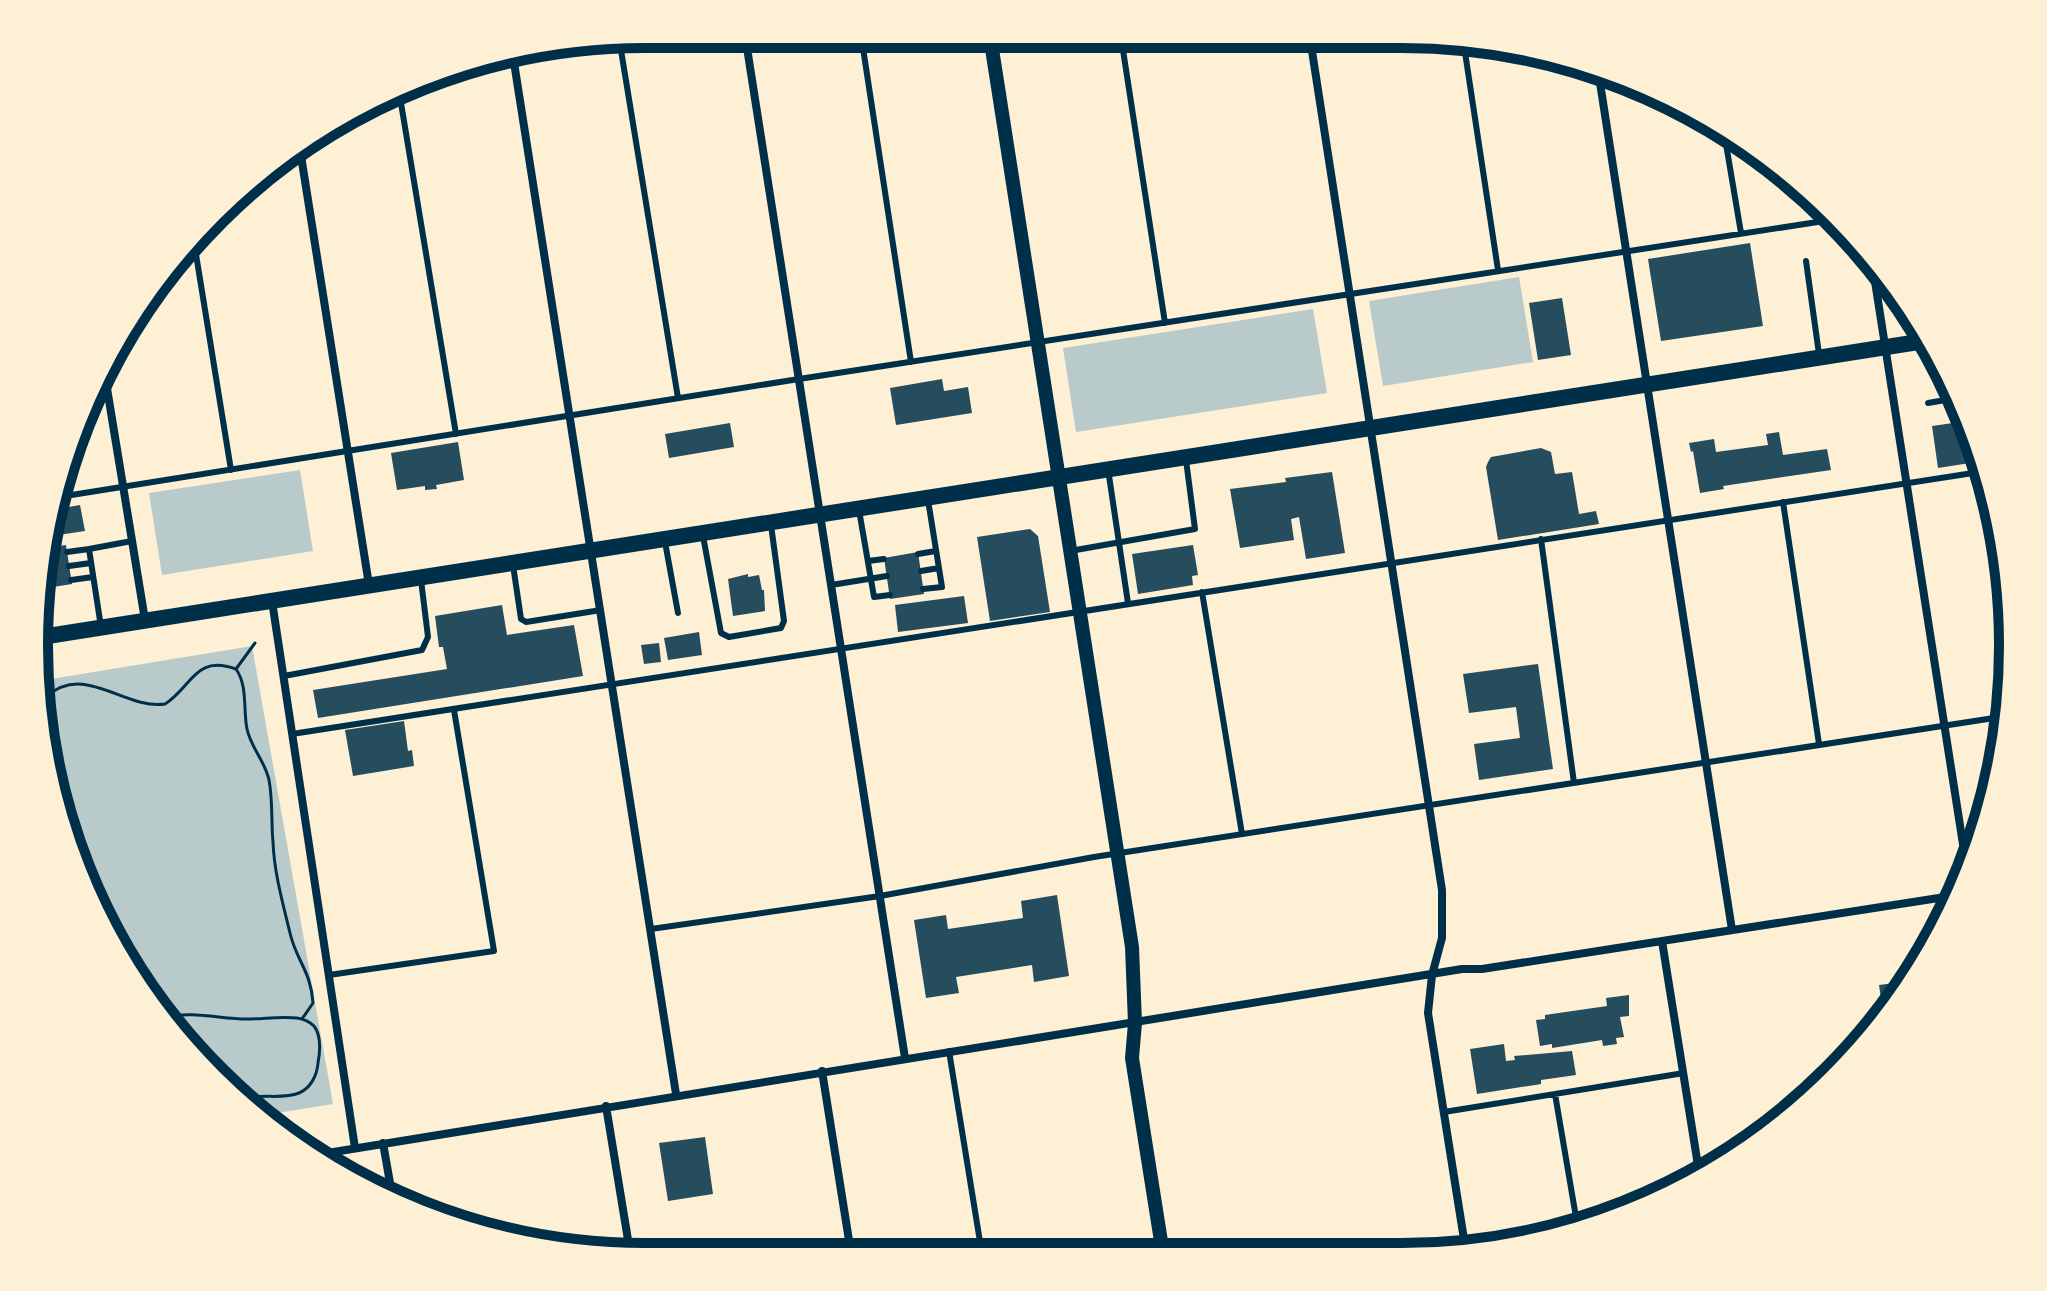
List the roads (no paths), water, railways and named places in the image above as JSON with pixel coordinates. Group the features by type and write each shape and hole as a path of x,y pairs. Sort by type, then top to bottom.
{"main road":[{"path":"48,631 101,627 1916,342"}],"street":[{"path":"747,48 905,1058"},
{"path":"992,48 1132,947 1135,1023 1132,1058 1161,1243"},
{"path":"1312,48 1442,890 1442,938 1432,975 1428,1013 1464,1240"},
{"path":"514,63 676,1094"},
{"path":"1600,82 1732,930"},
{"path":"301,158 369,585"},
{"path":"1875,281 1964,848"},
{"path":"107,388 145,620"},
{"path":"272,600 355,1148"},
{"path":"330,1152 676,1094 1943,897"},
{"path":"1662,941 1698,1164"},
{"path":"822,1071 849,1243"},
{"path":"606,1106 628,1243"},
{"path":"383,1143 390,1185"}],"lane":[{"path":"863,48 911,362"},
{"path":"1123,48 1165,323"},
{"path":"621,49 678,398"},
{"path":"1465,52 1498,270"},
{"path":"401,101 456,434"},
{"path":"1726,145 1741,233"},
{"path":"67,496 1822,221"},
{"path":"196,252 231,470"},
{"path":"1806,261 1820,358"},
{"path":"1928,403 1946,400"},
{"path":"1070,551 1195,529 1186,457"},
{"path":"1108,469 1128,603"},
{"path":"292,734 1973,473"},
{"path":"923,589 942,587 927,497"},
{"path":"1783,502 1819,744"},
{"path":"858,508 874,597 890,595"},
{"path":"702,533 721,633 729,637 781,628 784,621 770,522"},
{"path":"664,538 678,613"},
{"path":"1541,539 1574,783"},
{"path":"67,552 132,541"},
{"path":"89,549 101,627"},
{"path":"918,554 936,551"},
{"path":"868,561 884,559"},
{"path":"513,562 521,619 526,622 601,610"},
{"path":"69,566 91,563"},
{"path":"921,571 939,568"},
{"path":"831,585 887,576"},
{"path":"71,580 93,577"},
{"path":"284,676 422,650 428,637 421,577"},
{"path":"1202,592 1242,834"},
{"path":"329,975 494,951 454,710"},
{"path":"651,929 880,896 1117,853 1995,718"},
{"path":"949,1051 980,1243"},
{"path":"1444,1112 1684,1073"},
{"path":"1555,1094 1576,1217"}]}
